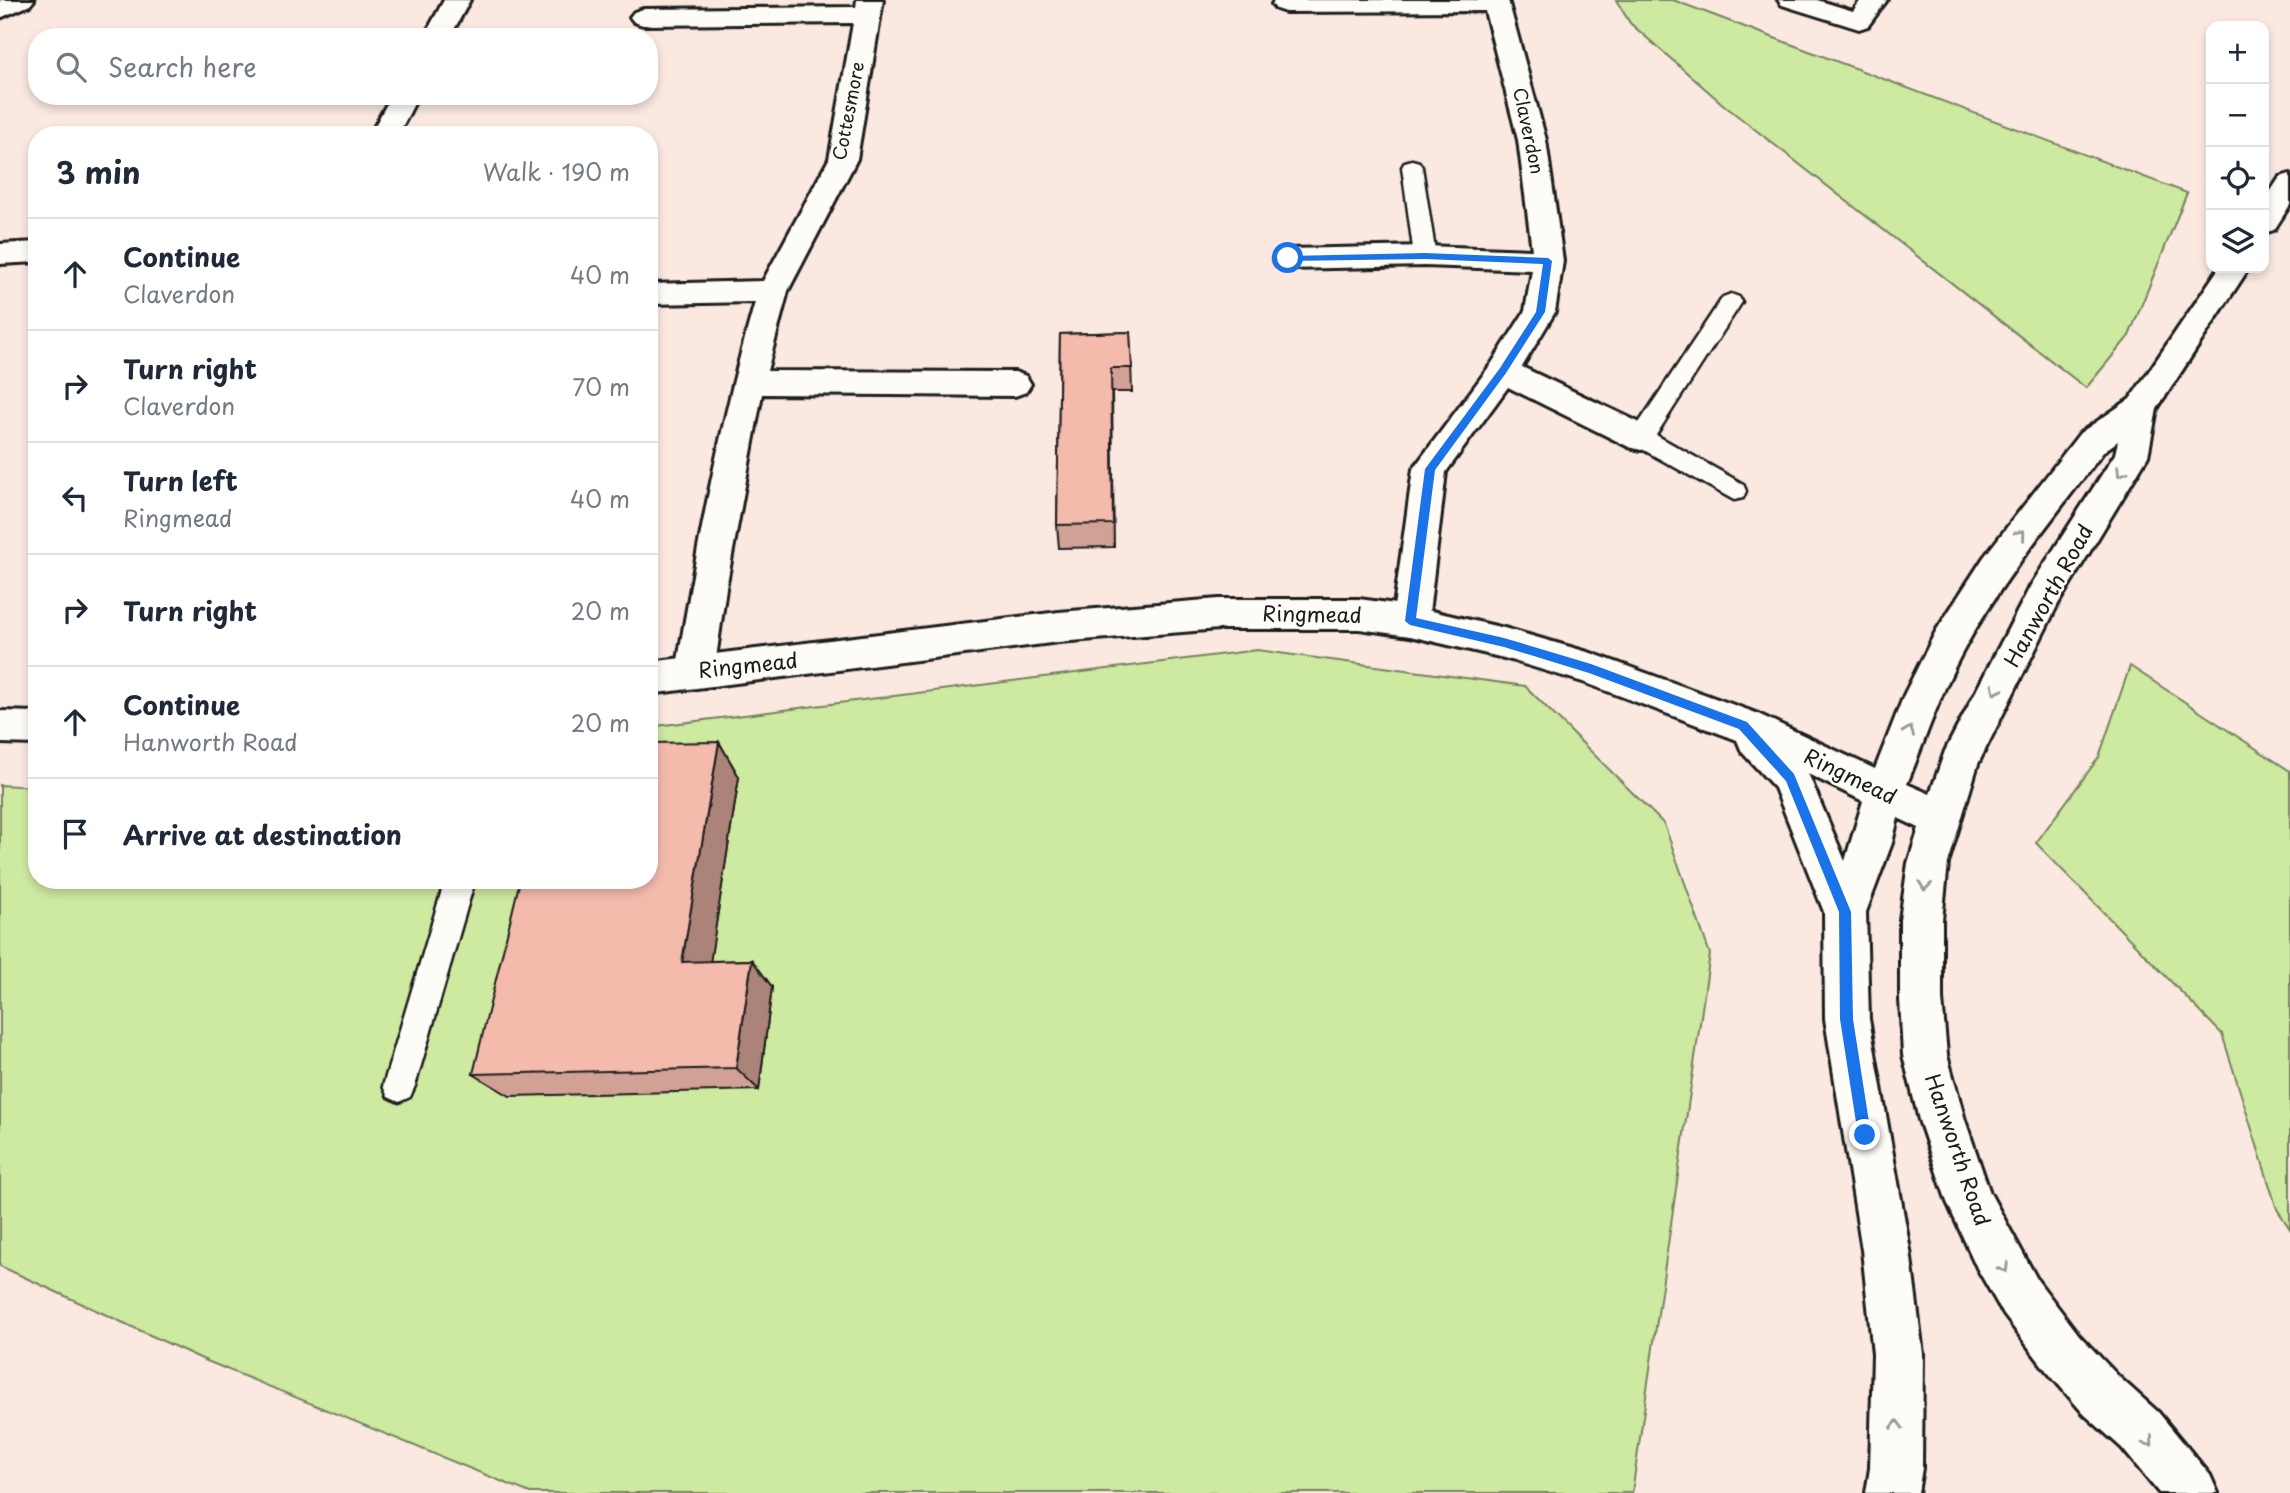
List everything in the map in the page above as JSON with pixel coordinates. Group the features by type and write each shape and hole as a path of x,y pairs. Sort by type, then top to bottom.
{"street":[{"path":"0,10 21,0"},
{"path":"442,28 457,0"},
{"path":"1791,0 1859,21 1874,0"},
{"name":"Claverdon","path":"1285,4 1496,2 1532,140 1548,261 1541,312 1503,370 1430,469 1410,621"},
{"path":"643,17 869,8"},
{"name":"Cottesmore","path":"695,672 708,588 748,382 773,291 843,159 869,8"},
{"path":"389,126 400,105"},
{"path":"2269,215 2290,183"},
{"path":"0,254 28,252"},
{"path":"1288,258 1425,256 1548,261"},
{"name":"Hanworth Road","path":"1892,1493 1896,1468 1898,1354 1886,1250 1847,1019 1845,912 1872,843 1884,794 1938,663 1996,567 2092,442 2141,407 2231,273"},
{"path":"658,294 773,291"},
{"path":"1503,370 1641,438"},
{"path":"748,382 1015,384"},
{"name":"Hanworth Road","path":"2141,407 2131,456 2044,595 1959,763 1928,863 1921,920 1921,999 1928,1068 1942,1120 1970,1202 1994,1251 2041,1325 2102,1396 2140,1430 2192,1493"},
{"name":"Ringmead","path":"658,677 1059,627 1219,614 1359,614 1410,621 1504,643 1591,668 1743,726 1941,819"},
{"path":"1743,726 1790,778 1845,912"},
{"path":"0,727 28,728"}],"lane":[{"path":"1412,167 1425,256"},
{"path":"1731,302 1641,438 1734,491"},
{"path":"399,1086 457,889"}],"green space":[{"path":"1616,0 1673,0 2187,193 2129,336 2086,388 1725,106 1630,23"},
{"path":"1257,650 1525,686 1664,824 1710,954 1632,1493 530,1493 202,1359 0,1266 0,785 28,787 28,889 658,889 658,726"},
{"path":"2130,666 2290,771 2290,1229 2277,1209 2222,1034 2036,843 2099,757"}],"building":[{"path":"1130,332 1132,368 1111,368 1113,524 1057,525 1060,334"},
{"path":"719,742 682,962 752,960 736,1068 473,1074 518,889 658,889 658,743"}],"route":[{"path":"1288,258 1425,256 1548,261 1541,312 1503,370 1430,469 1410,621 1504,643 1591,668 1743,726 1790,778 1845,912 1847,1019 1865,1135"}]}
